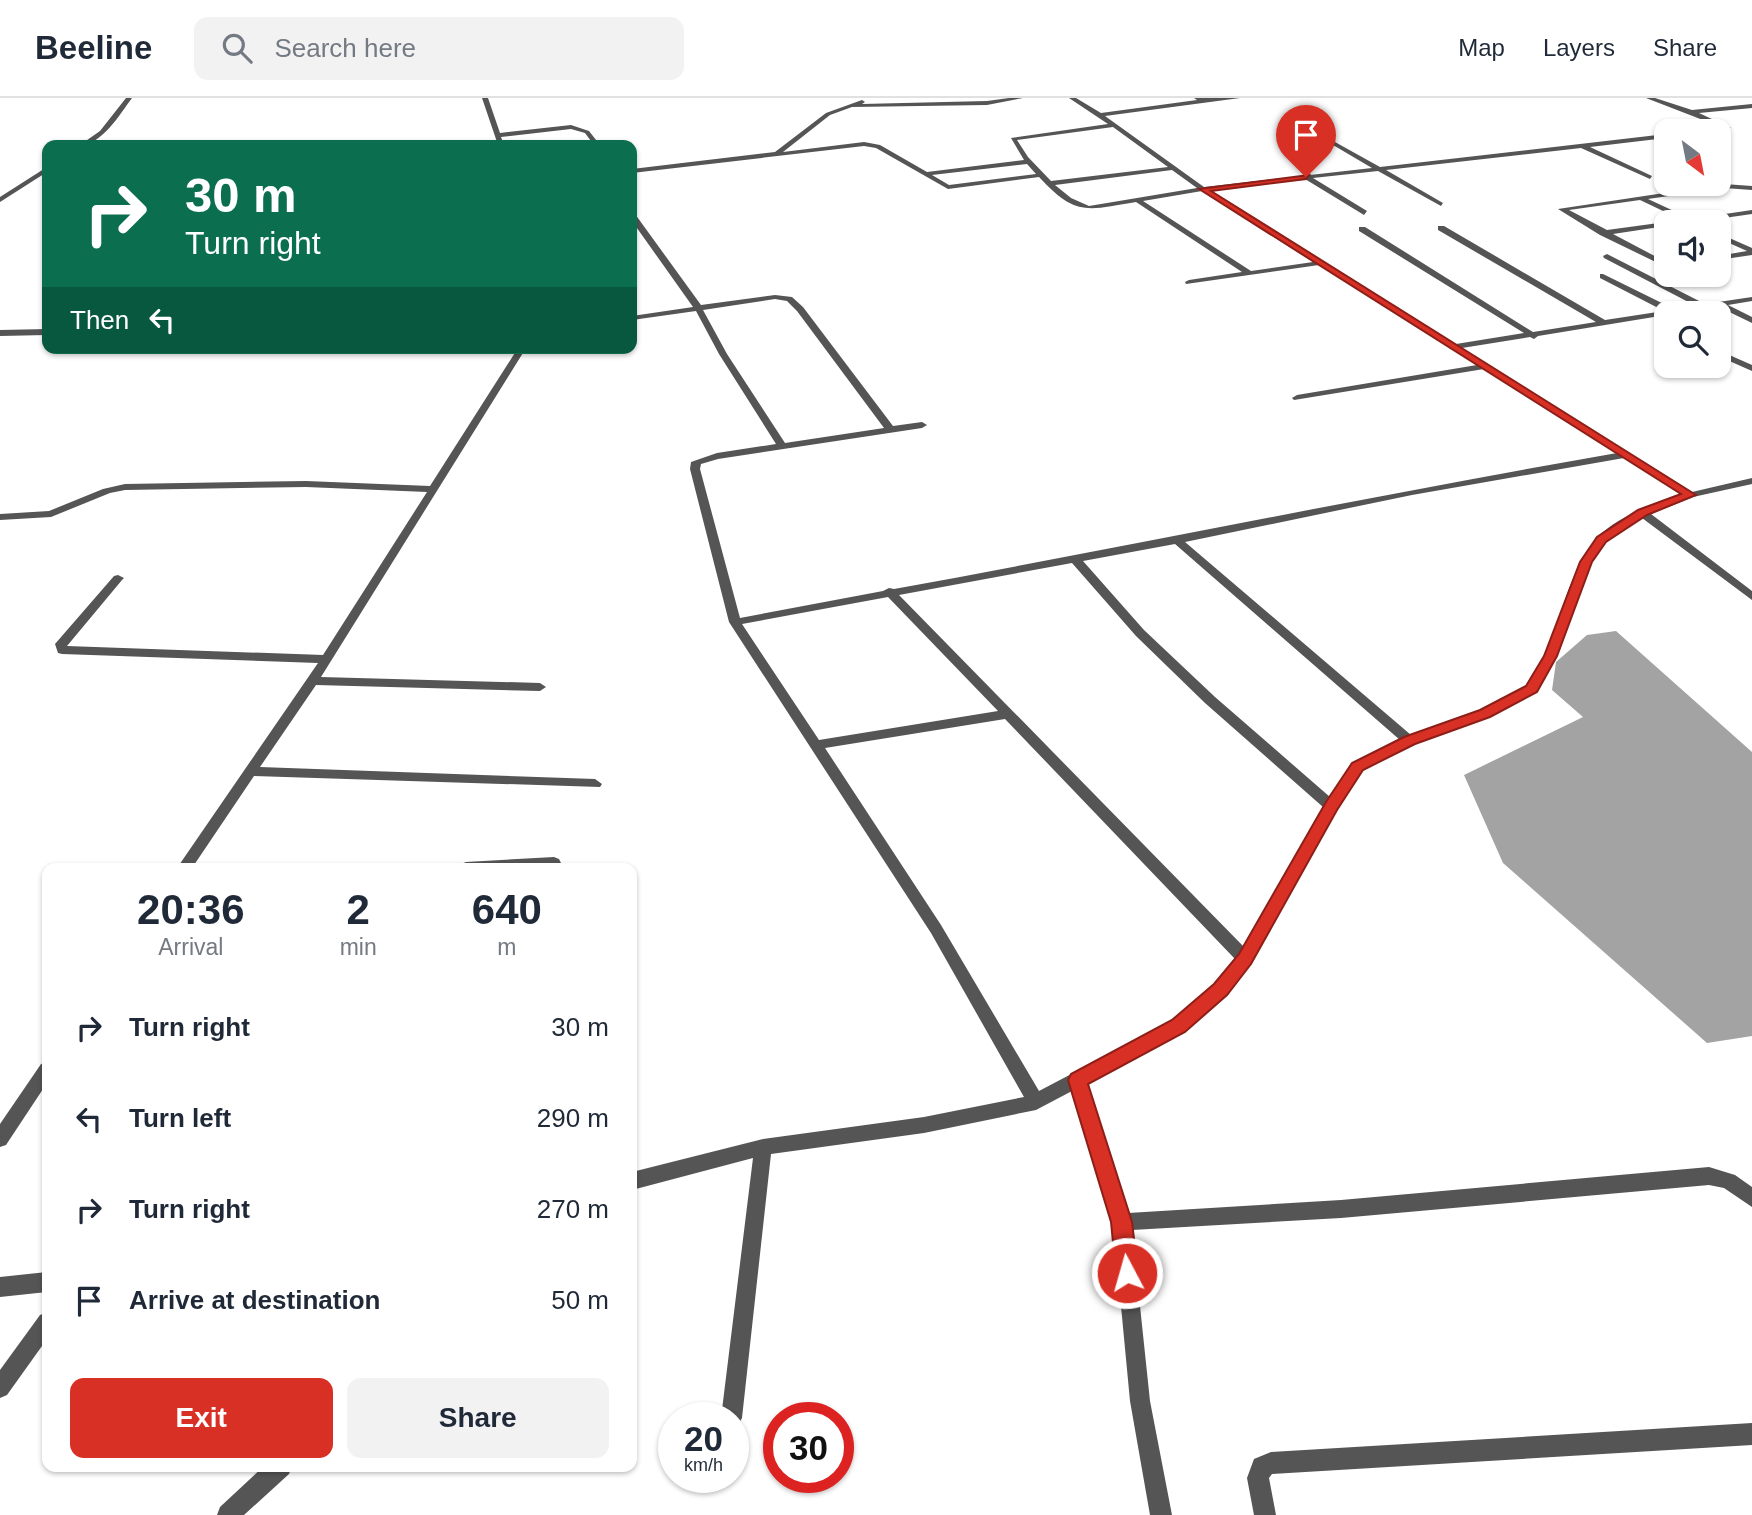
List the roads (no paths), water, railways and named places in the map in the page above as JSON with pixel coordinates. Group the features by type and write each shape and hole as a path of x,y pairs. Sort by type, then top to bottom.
{"street":[{"path":"90,140 102,132 129,98"},
{"path":"485,98 500,140"},
{"path":"777,153 828,114 854,106 868,98"},
{"path":"854,106 987,103 1020,98"},
{"path":"1072,98 1203,189 1690,495"},
{"path":"1100,115 1200,99 1237,98"},
{"path":"1649,98 1708,119"},
{"path":"1714,98 1739,108"},
{"path":"1692,112 1752,106"},
{"path":"1113,125 1014,138 1027,162 1072,203 1082,207 1203,189 1654,137"},
{"path":"498,135 571,127 587,132 593,140"},
{"path":"637,169 872,144 954,188 1042,176"},
{"path":"1335,144 1441,204"},
{"path":"1581,146 1650,177"},
{"path":"925,174 1027,162"},
{"path":"1053,183 1173,168"},
{"path":"0,200 42,172"},
{"path":"1306,177 1364,213"},
{"path":"1654,259 1562,209 1724,186 1752,188"},
{"path":"1641,198 1666,210"},
{"path":"1137,200 1249,273"},
{"path":"1731,215 1752,212"},
{"path":"637,223 698,308 723,354 782,446"},
{"path":"1603,233 1654,227"},
{"path":"1441,228 1606,324"},
{"path":"1362,229 1534,336"},
{"path":"1731,242 1752,252"},
{"path":"1731,256 1752,252"},
{"path":"1607,256 1693,301"},
{"path":"1189,282 1319,263"},
{"path":"1604,276 1654,302"},
{"path":"637,317 775,298 789,299 800,309 891,430"},
{"path":"1731,302 1752,299"},
{"path":"1731,309 1752,320"},
{"path":"1453,348 1654,315"},
{"path":"1644,317 1654,322"},
{"path":"0,333 42,332"},
{"path":"187,863 327,659 518,354"},
{"path":"1731,358 1752,368"},
{"path":"1297,398 1483,367"},
{"path":"922,425 696,462 695,469 735,622 936,929 1036,1102"},
{"path":"735,622 889,591 1177,540 1412,492 1625,455"},
{"path":"637,1180 763,1147 924,1125 1036,1102 1178,1026 1221,989 1245,959 1331,806 1358,767 1409,741 1485,713 1532,689 1550,656 1586,562 1601,540 1643,513 1690,495 1752,481"},
{"path":"0,517 51,514 125,487 306,484 433,489"},
{"path":"1643,513 1752,597"},
{"path":"1177,540 1409,741"},
{"path":"1074,558 1170,662 1331,806"},
{"path":"118,578 61,644 62,650 327,659"},
{"path":"889,591 1245,959"},
{"path":"311,681 540,687"},
{"path":"817,745 1007,714"},
{"path":"250,771 595,784"},
{"path":"0,1139 42,1076"},
{"path":"1077,1080 1122,1222 1140,1401 1161,1515"},
{"path":"733,1402 763,1147"},
{"path":"1122,1222 1341,1209 1709,1176 1729,1181 1752,1198"},
{"path":"0,1287 42,1283"},
{"path":"0,1388 42,1329"},
{"path":"1265,1515 1258,1478 1262,1467 1271,1462 1752,1434"},
{"path":"228,1515 275,1472"}]}
